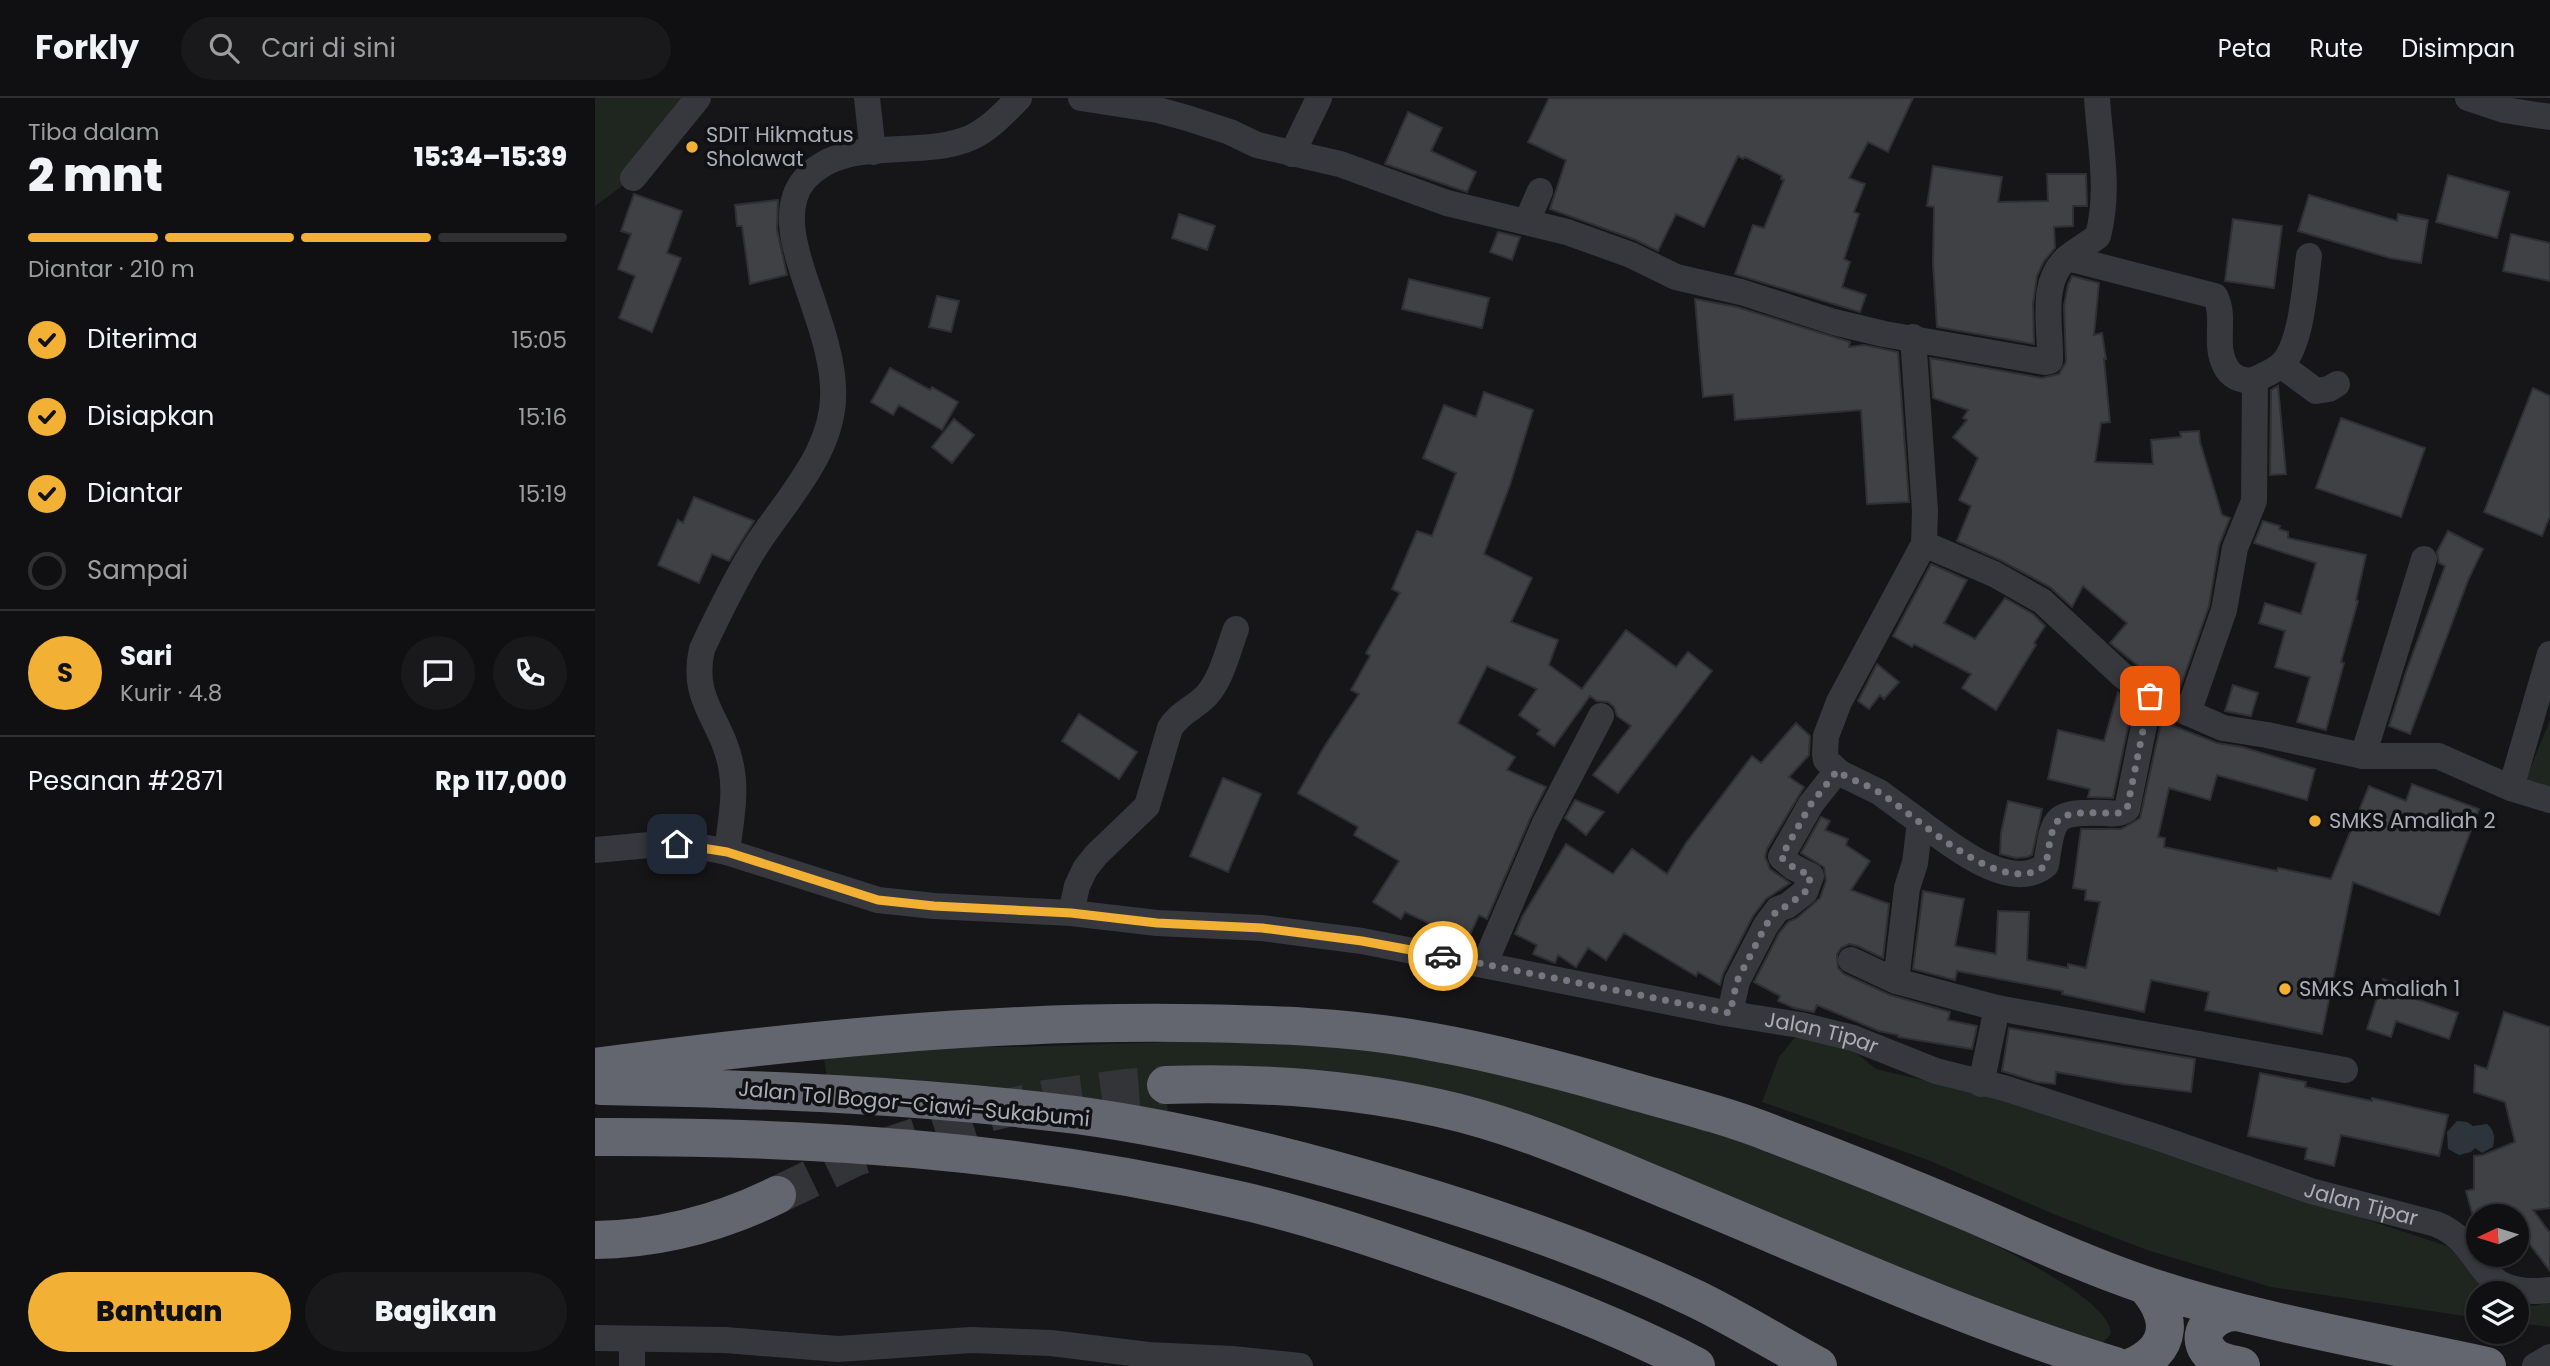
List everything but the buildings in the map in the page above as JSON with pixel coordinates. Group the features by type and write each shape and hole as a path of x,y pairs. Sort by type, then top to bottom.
{"highway":[{"path":"595,1068 825,1040 1048,1025 1262,1024 1342,1029 1431,1041 1518,1059 1708,1112 1768,1132 2146,1286 2237,1312 2487,1366"},
{"path":"1166,1085 1242,1084 1321,1089 1379,1096 1441,1108 1490,1122 1564,1147 1951,1308 2115,1366"},
{"name":"Jalan Tol Bogor–Ciawi–Sukabumi","path":"595,1086 815,1093 963,1104 1077,1115 1180,1133 1327,1167 1472,1210 1580,1249 1696,1299 1818,1366"},
{"path":"595,1138 767,1141 927,1150 1092,1170 1232,1198 1369,1236 1505,1283 1650,1342 1696,1366"},
{"path":"595,1240 648,1236 702,1225 725,1219 777,1195"},
{"path":"2134,1366 2154,1353 2161,1341 2165,1325 2164,1311 2146,1286"},
{"path":"2237,1312 2221,1314 2211,1321 2205,1342 2215,1358 2241,1366"}],"street":[{"path":"633,178 698,98"},
{"path":"867,98 873,152"},
{"path":"727,852 732,768 721,734 699,689 698,666 702,649 755,547 801,481 820,448 830,426 833,406 829,363 792,233 795,195 801,182 820,165 834,158 850,153 927,148 968,139 986,130 1019,98"},
{"path":"1081,98 1158,110 1230,132 1257,145 1340,164 1447,203 1527,222 1605,246 1676,276 1741,292 1834,322 1884,334 2050,361 2049,294 2055,274 2067,258 2098,236 2104,211 2105,180 2097,98"},
{"path":"1292,154 1319,98"},
{"path":"2467,98 2504,110 2550,117"},
{"path":"1527,222 1540,191"},
{"path":"2067,258 2215,296 2221,307 2218,338 2228,371 2236,378 2255,380 2281,365 2287,357 2296,333 2309,256"},
{"path":"1913,337 1925,511 1924,544 1839,702 1826,736 1826,760 1837,771 1879,792 1969,858 2011,873 2029,874 2046,865 2052,825 2061,816 2076,812 2116,814 2127,809 2150,696"},
{"path":"2281,365 2316,391 2329,389 2337,384"},
{"path":"2188,713 2224,610 2235,548 2254,501 2255,380"},
{"path":"1924,544 1994,574 2042,601 2123,676 2150,696 2223,728 2363,756 2438,756 2511,789 2550,800"},
{"path":"2363,756 2424,559"},
{"path":"1071,913 1077,886 1085,869 1147,806 1170,728 1176,718 1207,695 1236,629"},
{"path":"2511,789 2550,654"},
{"path":"1485,964 1544,825 1601,716"},
{"path":"1730,1013 1737,981 1766,925 1778,909 1787,906 1805,892 1811,876 1781,857 1811,804 1837,771"},
{"path":"1896,981 1907,888 1915,863 1920,821"},
{"name":"Jalan Tipar","path":"595,850 677,844 727,852 878,900 934,906 1071,913 1157,923 1262,928 1362,941 1800,1025 1853,1038 1936,1071 2004,1088 2338,1200 2436,1224 2454,1233 2495,1282 2527,1290 2550,1290"},
{"path":"1851,960 1896,981 1997,1008 2345,1070"},
{"path":"1980,1084 1997,1008"},
{"path":"595,1338 632,1353 725,1340 838,1357 971,1340 1051,1343 1148,1355 1300,1366"},
{"path":"2535,1366 2550,1357"}],"shaded area":[{"path":"595,98 698,98 633,178 595,206"},
{"path":"2550,720 2550,789 2526,779"},
{"path":"1798,1034 1841,1041 1876,1069 1991,1096 2447,1246 2483,1281 2466,1281 2466,1316 2271,1287 2147,1250 2056,1215 1928,1160 1762,1102 1779,1057"},
{"path":"1199,1041 1334,1047 1420,1057 1514,1076 1708,1129 1862,1187 2000,1248 2057,1279 2096,1308 2111,1334 2102,1344 1958,1295 1547,1120 1446,1090 1164,1069 1168,1112 998,1087 827,1077 824,1059 903,1047 1014,1047"},
{"path":"2457,1121 2473,1126 2487,1124 2494,1134 2493,1147 2482,1153 2475,1148 2459,1155 2448,1149 2447,1132"},
{"path":"2550,1302 2550,1327 2529,1324 2529,1305"}],"tunnel":[{"path":"777,1195 856,1157 987,1113 1045,1099 1166,1085"}],"way so far":[{"path":"1443,956 1730,1013 1737,981 1766,925 1778,909 1787,906 1805,892 1811,876 1781,857 1811,804 1837,771 1879,792 1969,858 2011,873 2029,874 2046,865 2052,825 2061,816 2076,812 2116,814 2127,809 2150,696"}],"place":[{"name":"SDIT Hikmatus Sholawat","path":"692,147"},
{"name":"SMKS Amaliah 2","path":"2315,821"},
{"name":"SMKS Amaliah 1","path":"2285,989"}],"route":[{"path":"677,844 727,852 878,900 934,906 1071,913 1157,923 1262,928 1362,941 1443,956"}]}
